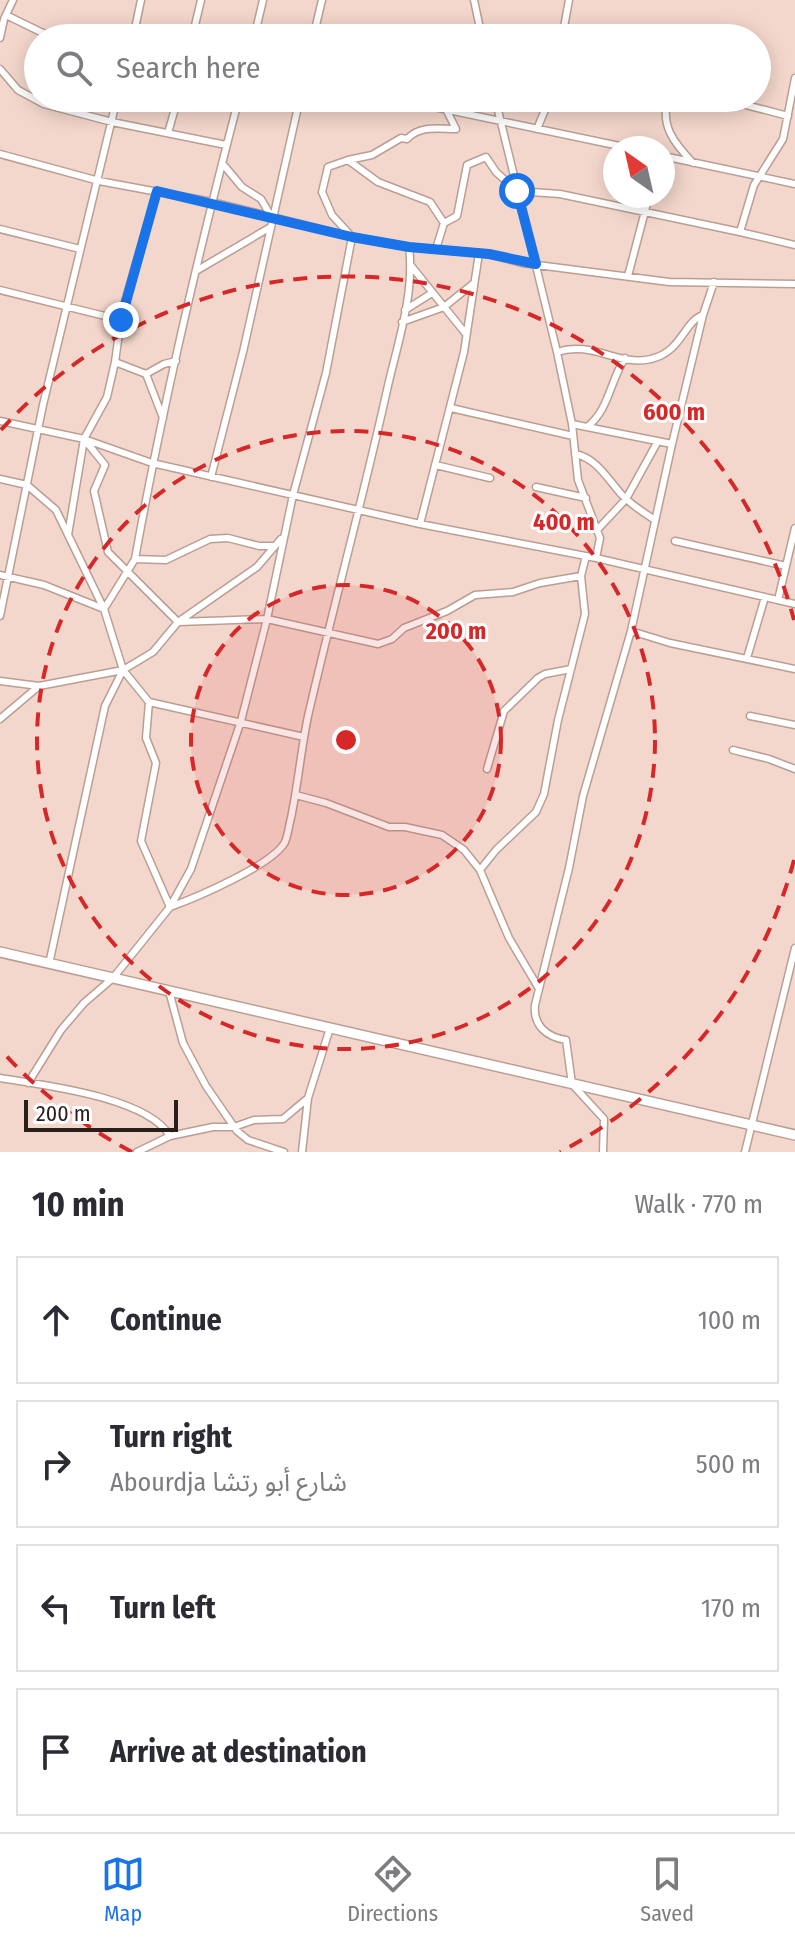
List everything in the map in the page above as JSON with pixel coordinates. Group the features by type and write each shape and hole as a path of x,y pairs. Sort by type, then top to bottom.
{"street":[{"path":"0,38 13,0"},
{"path":"136,24 141,0"},
{"path":"195,24 201,0"},
{"path":"257,24 263,0"},
{"path":"316,24 322,0"},
{"path":"474,0 479,24"},
{"path":"565,24 569,0"},
{"path":"6,15 24,24"},
{"path":"1,72 24,93"},
{"path":"740,232 751,191 779,148 795,78"},
{"path":"76,112 226,145"},
{"path":"0,616 38,429 114,112"},
{"path":"168,133 175,112"},
{"path":"104,609 135,559 152,463 235,112"},
{"path":"211,477 243,352 297,112"},
{"path":"352,237 332,215 322,192 328,167 372,155 401,138 407,139 414,132 456,129 448,112"},
{"path":"452,112 603,143"},
{"path":"498,112 557,352 572,424 578,480 598,529 600,543 596,558"},
{"path":"537,129 544,112"},
{"path":"664,112 668,132 693,163"},
{"path":"771,112 788,116"},
{"path":"0,154 99,181 212,202 352,237 409,247 479,253 669,282 795,284"},
{"path":"436,249 444,223 457,216 467,165 486,157 496,172 517,191 560,194 795,245"},
{"path":"675,159 795,184"},
{"path":"348,160 378,182 430,202 444,223"},
{"path":"222,163 242,187 261,199 272,218"},
{"path":"68,535 84,439 107,397 121,320 157,191"},
{"path":"628,276 646,208"},
{"path":"196,271 269,228"},
{"path":"0,229 80,249"},
{"path":"28,1083 71,1017 113,978 170,907 191,869 241,721 267,619 283,536 326,373 352,237"},
{"path":"170,907 247,872 285,841 327,633 360,510 402,322 412,267 409,247"},
{"path":"420,524 451,408 479,253"},
{"path":"412,267 466,334"},
{"path":"603,1152 604,1119 572,1084 566,1040 549,1037 538,1024 534,1013 583,796 631,631 672,444 714,282"},
{"path":"402,322 444,307 474,283"},
{"path":"0,290 121,320"},
{"path":"404,311 432,293"},
{"path":"557,352 584,348 625,358 654,359 680,342 694,319 703,315"},
{"path":"587,427 601,413 616,371 625,358"},
{"path":"146,374 176,361"},
{"path":"115,362 146,374 163,418"},
{"path":"451,408 573,436"},
{"path":"0,421 84,439 152,463 211,477 420,524 596,558 795,604"},
{"path":"572,424 672,444"},
{"path":"84,439 105,465 94,491 108,552 178,622 267,619 378,644 392,639 404,628 447,611 475,595 513,592 540,583 581,576"},
{"path":"598,529 626,499 658,441"},
{"path":"575,454 586,457 597,466 626,499 655,520"},
{"path":"436,465 490,478"},
{"path":"0,479 27,485 56,510 104,609 123,670 149,702 304,737"},
{"path":"536,487 586,498"},
{"path":"778,600 795,528"},
{"path":"0,681 39,686 123,670 153,652 178,622 257,567 283,536"},
{"path":"135,559 166,560 210,539 228,538 259,546 275,546"},
{"path":"675,541 786,566"},
{"path":"480,870 536,812 544,794 558,720 585,614 581,576 586,556"},
{"path":"0,578 9,576 44,585 104,609"},
{"path":"747,658 765,597"},
{"path":"631,631 670,643 795,669"},
{"path":"487,769 504,711 538,678 571,669"},
{"path":"49,964 105,706 123,670"},
{"path":"0,719 39,686"},
{"path":"149,702 146,738 156,763 141,841 170,907"},
{"path":"750,716 795,725"},
{"path":"733,750 795,769"},
{"path":"296,795 389,827 442,835 464,850 480,870 509,938 538,987"},
{"path":"745,1152 795,948"},
{"path":"0,952 795,1135"},
{"path":"169,991 183,1043 206,1086 234,1127 248,1140 284,1152"},
{"path":"302,1152 308,1098 330,1028"},
{"path":"0,1078 115,1102 160,1123 170,1136"},
{"path":"137,1152 170,1136 213,1127 234,1127 254,1120 283,1119 308,1098"}],"route":[{"path":"121,320 157,191 352,237 409,247 489,254 536,264 517,191"}]}
